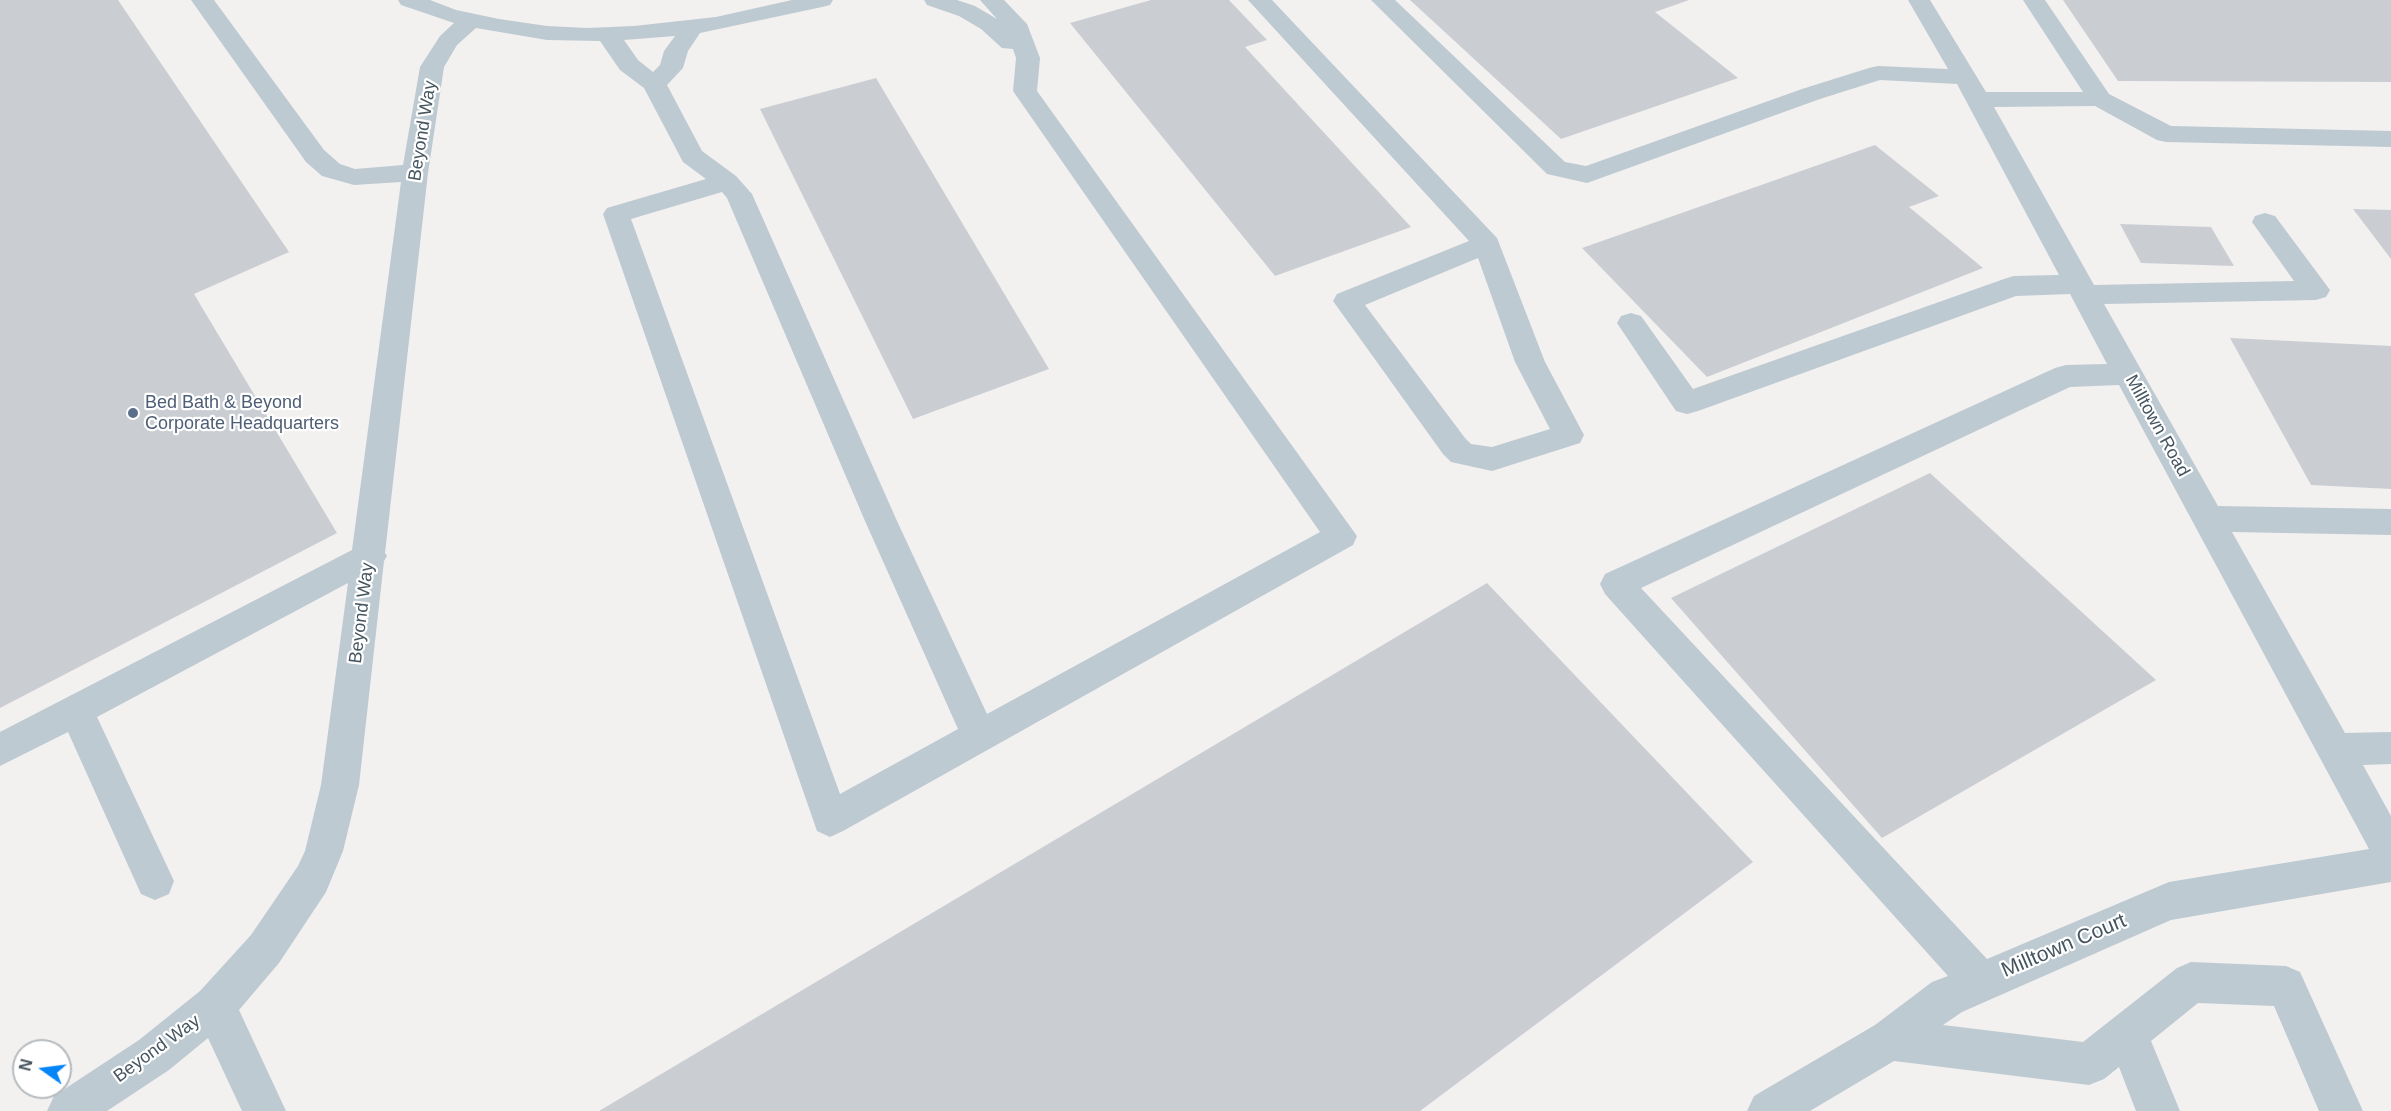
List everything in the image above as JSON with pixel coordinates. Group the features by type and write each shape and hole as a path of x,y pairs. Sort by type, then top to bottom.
{"street":[{"path":"202,0 315,156 331,170 354,177 415,173"},
{"path":"409,0 449,15 471,20 547,33 607,34 692,27 811,1"},
{"path":"934,0 967,11 989,24 1028,58"},
{"path":"727,182 616,214 830,819 1341,536 1025,91 1028,58 1015,24 991,0"},
{"path":"1258,0 1487,244 1530,362 1569,435 1492,459 1462,454 1454,446 1347,301 1487,244"},
{"path":"1382,0 1556,168 1587,175 1811,94 1878,73 1972,88 2100,99 2166,134 2391,139"},
{"name":"Milltown Road","path":"1919,0 1972,88 2391,853"},
{"path":"2034,0 2100,99"},
{"name":"Beyond Way","path":"69,1111 154,1055 215,1006 265,948 289,914 312,879 324,851 340,785 415,173 435,60 448,41 471,20"},
{"path":"654,84 671,68 676,51 692,27"},
{"path":"607,34 629,65 654,84 692,156 739,194 881,521 980,736"},
{"path":"1631,323 1687,403 2014,286 2082,290 2316,290 2265,222"},
{"path":"1981,982 1617,585 2066,376 2128,374"},
{"path":"2208,519 2391,522"},
{"path":"0,750 369,556"},
{"path":"76,710 155,881"},
{"path":"2334,750 2391,748"},
{"name":"Milltown Court","path":"1769,1111 1890,1040 1947,997 2169,901 2391,864"},
{"path":"1890,1040 2089,1064 2191,982 2286,986 2341,1111"},
{"path":"215,1006 264,1111"},
{"path":"2127,1033 2157,1111"}],"building":[{"name":"Bed Bath & Beyond Corporate Headquarters","path":"0,0 118,0 289,252 194,294 337,533 0,708"},
{"path":"1151,0 1229,0 1267,40 1245,47 1411,227 1275,276 1070,23"},
{"path":"1410,0 1689,0 1655,12 1738,78 1561,139"},
{"path":"2063,0 2391,0 2391,82 2118,81"},
{"path":"876,78 1049,369 913,419 760,109"},
{"path":"1875,145 1939,196 1909,207 1983,268 1707,377 1582,248"},
{"path":"2353,209 2391,210 2391,259"},
{"path":"2120,224 2211,227 2234,266 2141,263"},
{"path":"2230,338 2391,346 2391,489 2311,485"},
{"path":"1930,473 2156,680 1882,838 1671,598"},
{"path":"1487,583 1753,862 1420,1111 599,1111"}],"place":[{"name":"Bed Bath & Beyond Corporate Headquarters","path":"133,413"}]}
